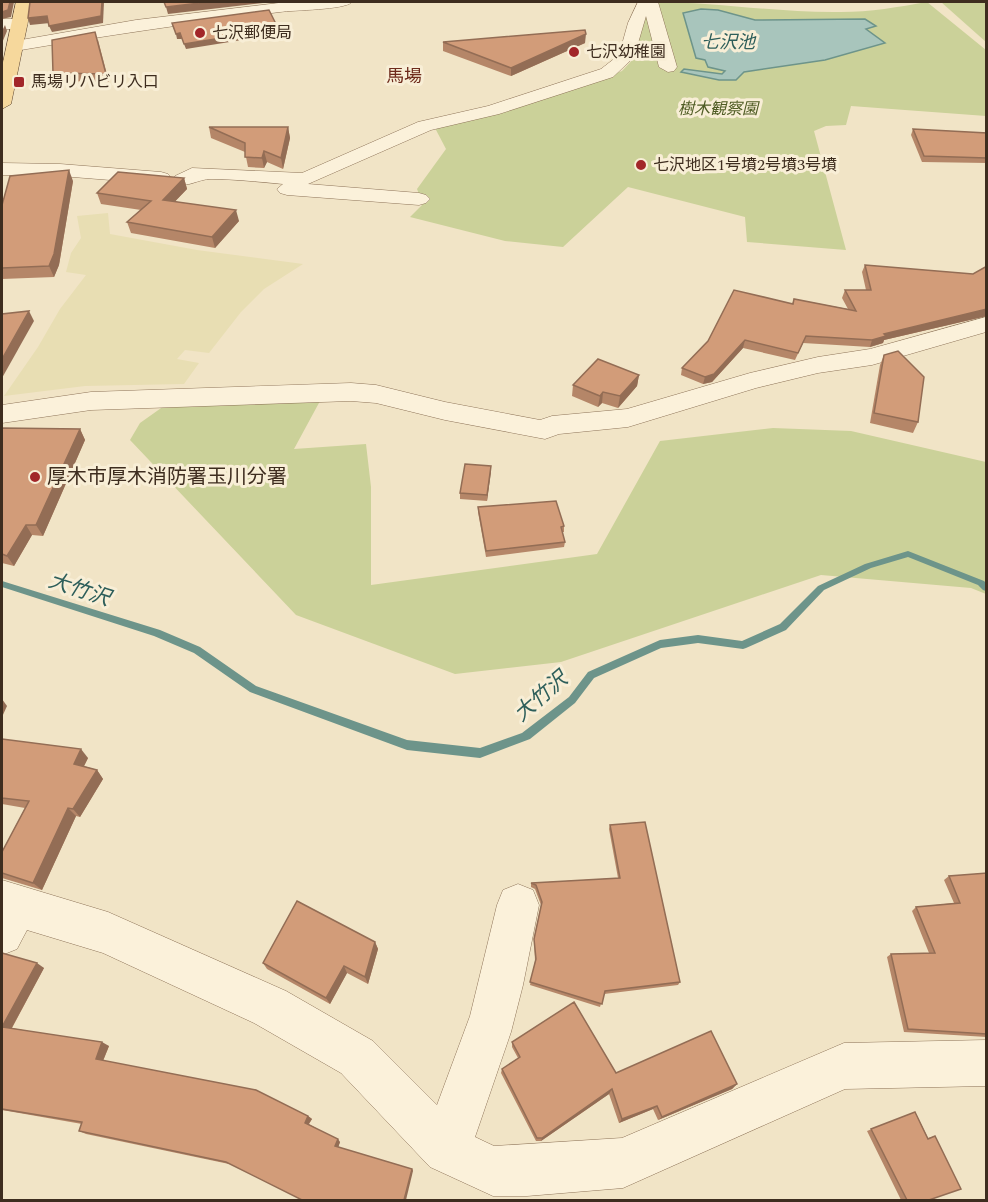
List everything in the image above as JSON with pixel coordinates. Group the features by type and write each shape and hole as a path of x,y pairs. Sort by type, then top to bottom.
{"main road":[{"path":"2,104 24,2"}],"street":[{"path":"15,46 136,25 304,3 344,2"},
{"path":"648,2 668,67"},
{"path":"182,180 192,174 211,173 305,179 425,126 493,110 607,73 623,64 629,55 637,15 648,2"},
{"path":"2,24 20,24"},
{"path":"2,169 102,172 419,199"},
{"path":"2,414 91,401 351,392 376,394 488,420 545,430 552,425 628,418 750,381 818,365 872,357 987,324"},
{"path":"950,335 987,346"},
{"path":"447,1150 453,1122 494,1012 518,905"},
{"path":"6,914 108,933 270,1007 357,1057 447,1150 493,1171 527,1172 623,1163 844,1066 987,1063"}],"shaded area":[{"path":"108,213 110,234 197,250 303,264 264,289 241,312 209,353 185,350 177,359 199,363 184,384 85,386 4,396 38,347 60,309 86,275 66,272 71,253 81,238 77,216"}],"green space":[{"name":"樹木観察園","path":"653,2 841,12 874,10 927,2 986,50 986,116 851,106 846,125 826,126 814,131 846,250 747,242 745,217 628,187 563,247 505,241 410,217 423,204 417,189 446,149 435,128 563,92 622,71 637,55 641,17"},
{"path":"941,2 986,2 986,42"},
{"path":"320,401 294,449 366,444 371,487 371,585 597,554 660,441 773,428 851,431 986,462 986,594 971,588 821,575 561,662 455,674 296,615 130,440 140,423 164,406"}],"water":[{"name":"七沢池","path":"701,9 718,10 755,20 865,19 876,26 866,29 885,43 825,60 744,72 736,80 719,80 681,72 684,69 722,74 725,71 708,67 705,60 696,58 683,13"}],"building":[{"path":"2,2 10,2 8,10 2,12"},
{"path":"30,2 102,2 101,16 49,26 47,16 28,18"},
{"path":"164,2 208,2 166,7"},
{"path":"269,10 277,26 257,28 259,32 184,44 180,33 176,34 172,23"},
{"path":"585,30 586,34 511,68 443,42"},
{"path":"95,32 106,74 53,73 52,40"},
{"path":"209,127 288,127 281,158 264,151 262,158 245,157 245,143"},
{"path":"913,129 987,133 987,158 924,156"},
{"path":"69,170 54,254 49,266 2,268 2,205 10,176"},
{"path":"118,172 184,178 163,200 236,210 212,237 127,222 151,201 97,193"},
{"path":"865,265 973,274 987,266 987,309 884,334 886,336 872,340 806,336 798,353 745,340 714,374 705,377 682,368 708,341 734,290 793,304 794,299 856,311 845,290 871,290"},
{"path":"29,311 2,359 2,314"},
{"path":"898,351 924,377 918,422 874,413 884,355"},
{"path":"598,359 639,375 620,396 603,392 600,396 573,385"},
{"name":"厚木市厚木消防署玉川分署","path":"2,428 80,429 36,525 26,525 7,556 2,554"},
{"path":"465,464 491,466 487,495 460,493"},
{"path":"556,501 564,526 561,527 565,542 486,551 478,507"},
{"path":"2,739 81,749 74,764 97,770 73,809 68,808 33,883 2,873 2,852 29,801 2,798"},
{"path":"645,822 680,982 605,991 602,1004 530,982 536,959 534,939 542,902 536,885 531,883 620,878 610,825"},
{"path":"987,873 987,1034 908,1029 891,954 935,953 916,907 960,903 949,876"},
{"path":"297,901 375,942 365,977 344,966 326,998 263,963"},
{"path":"2,953 37,963 2,1027"},
{"path":"574,1002 616,1073 711,1031 737,1084 662,1117 657,1106 622,1119 612,1089 542,1138 537,1138 502,1069 520,1057 512,1042"},
{"path":"2,1027 102,1042 96,1059 256,1090 308,1116 305,1123 338,1139 335,1146 412,1169 404,1200 302,1200 226,1162 79,1131 82,1122 2,1109"},
{"path":"915,1112 928,1139 935,1136 961,1189 929,1200 907,1200 871,1129"}],"waterway":[{"name":"大竹沢","path":"2,584 157,633 197,650 253,689 407,745 480,753 526,736 572,700 591,675 660,644 698,639 743,645 783,627 821,588 868,566 908,554 981,583 986,588"}],"place":[{"name":"七沢郵便局","path":"200,33"},
{"name":"七沢幼稚園","path":"574,52"},
{"name":"馬場リハビリ入口","path":"19,82"},
{"name":"七沢地区1号墳2号墳3号墳","path":"641,165"},
{"name":"厚木市厚木消防署玉川分署","path":"35,477"}],"district":[{"name":"馬場","path":"404,76"}]}
